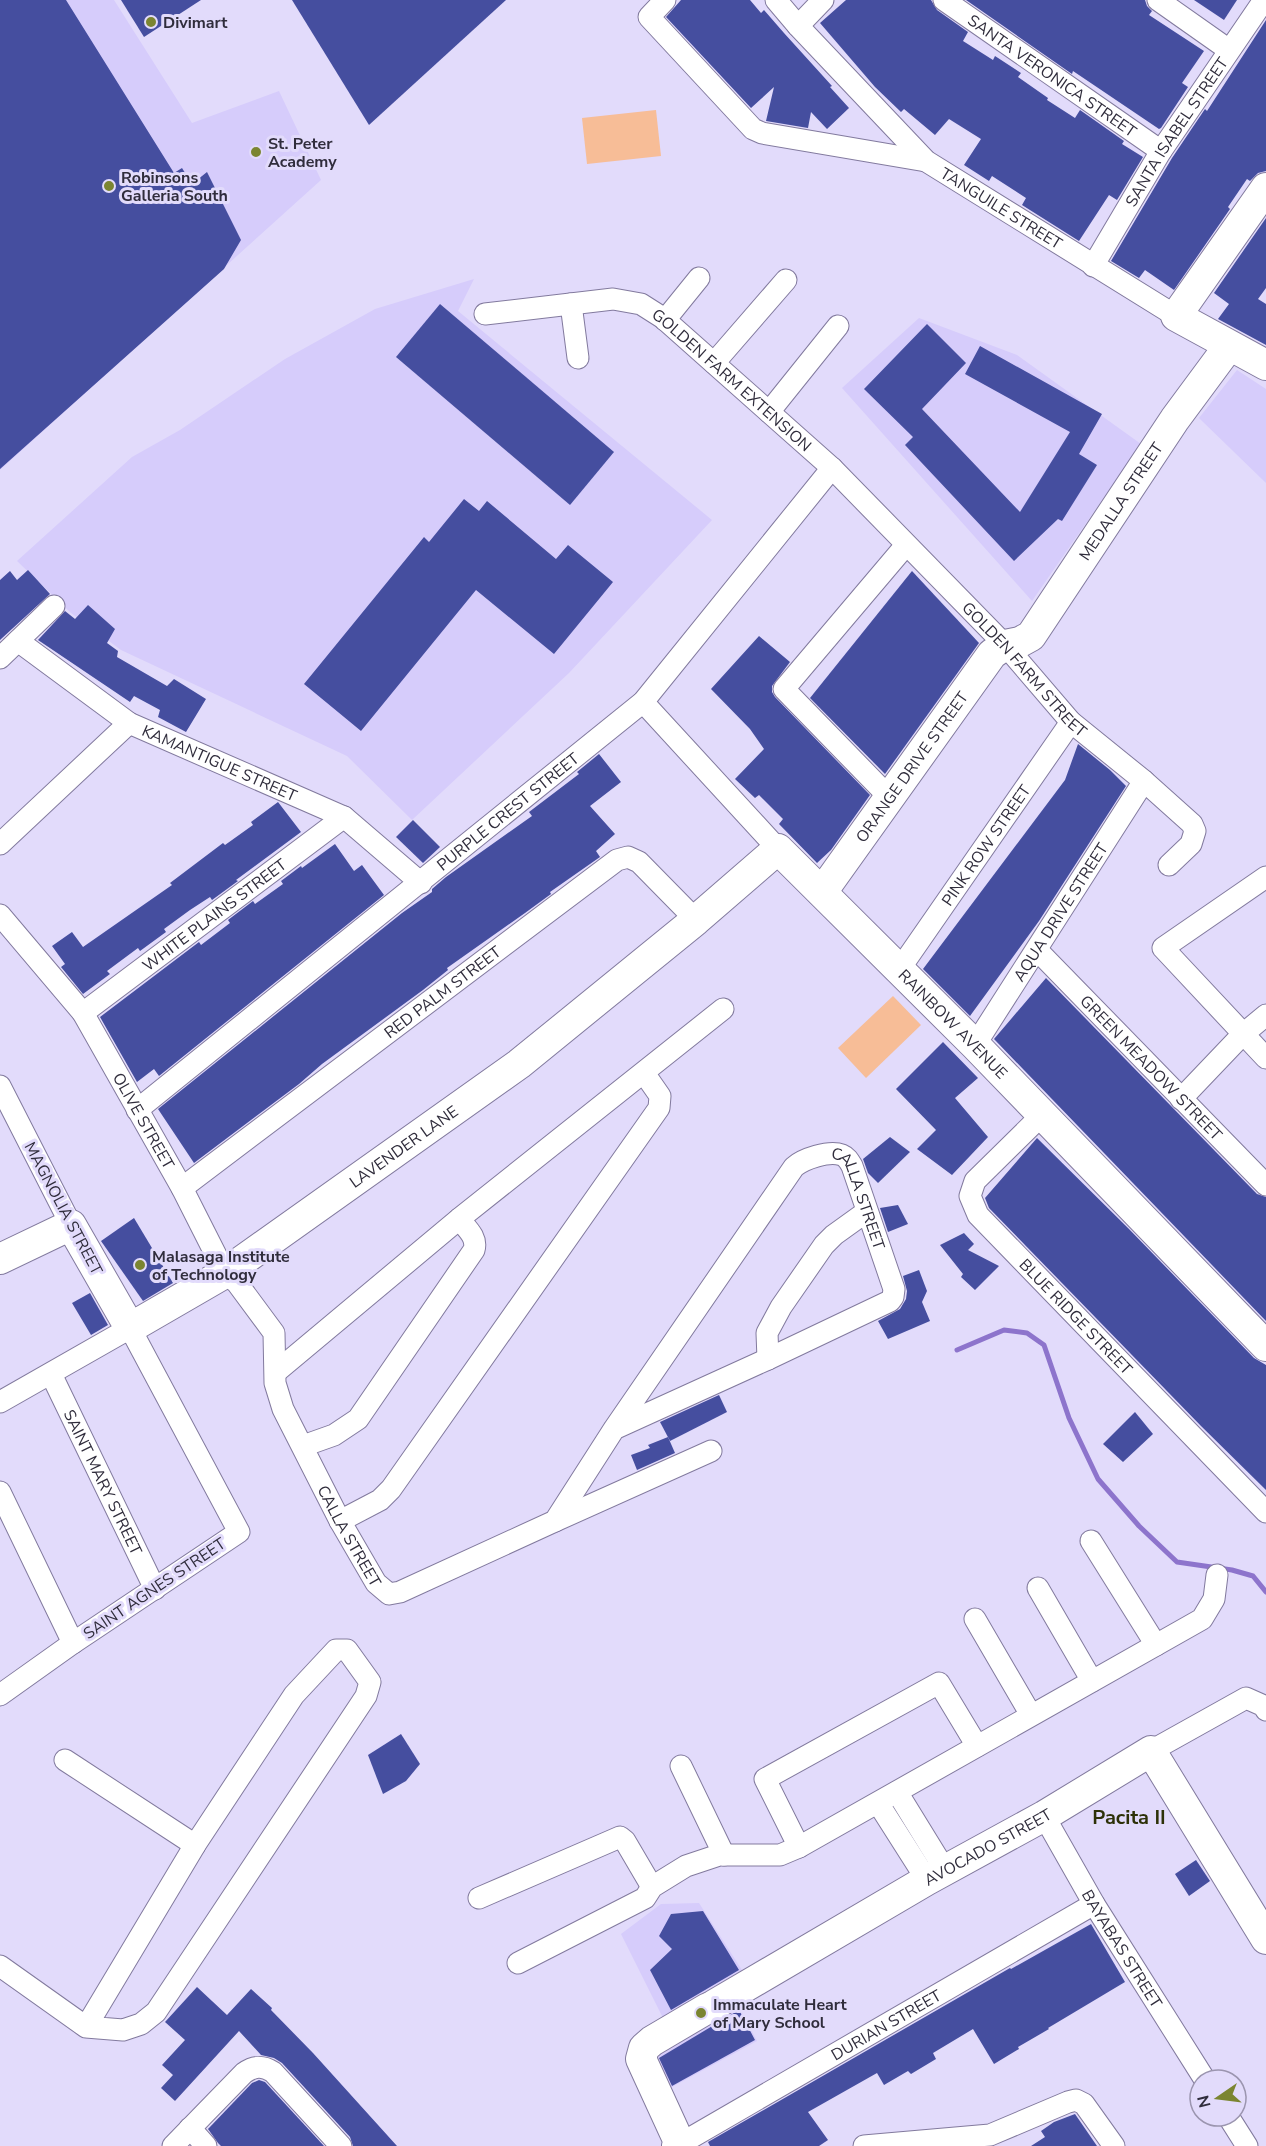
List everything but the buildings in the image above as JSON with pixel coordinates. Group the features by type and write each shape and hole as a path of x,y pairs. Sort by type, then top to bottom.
{"street":[{"path":"665,0 649,16 753,129 762,133 926,161"},
{"name":"TANGUILE STREET","path":"776,0 926,161 1176,316 1266,365"},
{"path":"798,26 823,0"},
{"name":"SANTA VERONICA STREET","path":"944,0 1161,151"},
{"path":"1158,0 1229,50"},
{"name":"SANTA ISABEL STREET","path":"1093,266 1161,151 1264,0"},
{"path":"1176,316 1266,188"},
{"path":"665,320 699,278"},
{"path":"714,363 786,280"},
{"name":"GOLDEN FARM EXTENSION","path":"484,314 613,299 641,304 665,320 832,468"},
{"path":"571,304 578,358"},
{"path":"769,412 838,326"},
{"name":"MEDALLA STREET","path":"1005,645 1020,642 1031,636 1175,419 1229,346"},
{"name":"GOLDEN FARM STREET","path":"832,468 1005,645 1071,722 1144,781 1192,824 1195,831 1191,844 1169,865"},
{"name":"PURPLE CREST STREET","path":"137,1110 643,702 832,468"},
{"path":"890,798 784,689 906,545"},
{"path":"0,658 54,606"},
{"name":"KAMANTIGUE STREET","path":"18,641 129,723 344,817 421,883"},
{"name":"ORANGE DRIVE STREET","path":"822,892 992,654 1005,645"},
{"name":"RAINBOW AVENUE","path":"643,702 778,849 975,1045 1266,1346"},
{"name":"PINK ROW STREET","path":"899,970 1071,722"},
{"path":"0,844 129,723"},
{"name":"AQUA DRIVE STREET","path":"975,1045 1144,781"},
{"name":"WHITE PLAINS STREET","path":"83,1013 344,817"},
{"name":"LAVENDER LANE","path":"0,1402 225,1273 519,1064 696,921 778,849"},
{"name":"RED PALM STREET","path":"182,1188 617,860 628,857 639,862 696,921"},
{"path":"1266,877 1163,948 1266,1058"},
{"name":"OLIVE STREET","path":"0,915 83,1013 182,1188 225,1273 237,1283 274,1334"},
{"name":"GREEN MEADOW STREET","path":"1036,950 1266,1185"},
{"path":"276,1372 459,1220 723,1009"},
{"path":"1181,1099 1242,1035 1266,1015"},
{"path":"340,1521 380,1500 391,1489 659,1108 660,1096 644,1073"},
{"name":"MAGNOLIA STREET","path":"0,1086 71,1225 130,1328"},
{"name":"BLUE RIDGE STREET","path":"1042,1114 975,1181 970,1196 978,1215 1266,1512"},
{"name":"CALLA STREET","path":"274,1334 275,1383 278,1395 340,1521 376,1582 386,1593 400,1592 555,1521 614,1429 794,1167 801,1161 838,1154 847,1158 852,1166 894,1289 893,1297 886,1304 614,1429"},
{"path":"768,1359 767,1333 787,1298 834,1234 866,1212"},
{"path":"303,1446 346,1429 358,1419 372,1400 474,1250 476,1244 474,1238 459,1220"},
{"path":"0,1259 71,1225"},
{"name":"SAINT AGNES STREET","path":"0,1695 73,1643 239,1532 130,1328"},
{"name":"SAINT MARY STREET","path":"51,1374 155,1589"},
{"path":"555,1521 711,1451"},
{"path":"0,1492 73,1643"},
{"path":"1091,1541 1156,1645"},
{"path":"518,1963 645,1898 652,1887 686,1866 724,1855 780,1855 799,1847 1202,1620 1214,1599 1217,1575"},
{"path":"1038,1588 1092,1681"},
{"path":"975,1619 1031,1715"},
{"path":"0,1966 86,2027 123,2030 141,2024 156,2012 366,1696 370,1682 347,1650 336,1650 294,1695 195,1845 86,2027"},
{"path":"799,1847 765,1779 939,1683 977,1746"},
{"name":"AVOCADO STREET","path":"679,2145 641,2059 644,2048 652,2041 1044,1816 1151,1750 1246,1698 1265,1708"},
{"path":"1151,1750 1266,1940"},
{"path":"64,1760 195,1845"},
{"path":"681,1766 724,1855"},
{"path":"897,1792 936,1876"},
{"path":"878,1803 936,1876"},
{"name":"BAYABAS STREET","path":"1044,1816 1094,1904 1197,2068"},
{"path":"479,1898 620,1837 625,1840 652,1887"},
{"name":"DURIAN STREET","path":"679,2145 1094,1904"},
{"path":"173,2146 244,2073 258,2067 273,2072 341,2146"},
{"path":"874,2145 994,2141 1068,2102 1077,2100 1084,2104 1114,2146"},
{"path":"190,2128 206,2146"},
{"path":"1236,2128 1247,2146"}],"shaded area":[{"name":"Robinsons Galleria South","path":"0,0 114,0 192,123 279,91 321,180 0,470"},
{"path":"656,110 661,156 587,164 582,118"},
{"path":"474,279 458,311 712,520 569,673 412,820 347,756 121,650 71,613 17,561 132,457 180,430 285,359 375,309"},
{"path":"919,318 1017,355 1141,444 1032,601 842,388"},
{"path":"1237,370 1266,389 1266,483 1199,418"},
{"path":"893,996 921,1025 866,1078 838,1048"},
{"name":"Immaculate Heart of Mary School","path":"699,1903 747,1978 730,1990 757,2041 661,2093 646,2057 672,2036 621,1934 661,1904"}],"waterway":[{"path":"957,1350 1004,1330 1027,1333 1044,1345 1069,1418 1098,1479 1139,1526 1177,1562 1232,1570 1253,1576 1266,1592"}],"place":[{"name":"Divimart","path":"151,22"},
{"name":"St. Peter Academy","path":"256,152"},
{"name":"Robinsons Galleria South","path":"109,186"},
{"name":"Malasaga Institute of Technology","path":"140,1265"},
{"name":"Immaculate Heart of Mary School","path":"701,2013"}],"district":[{"name":"Pacita II","path":"1129,1817"}]}
